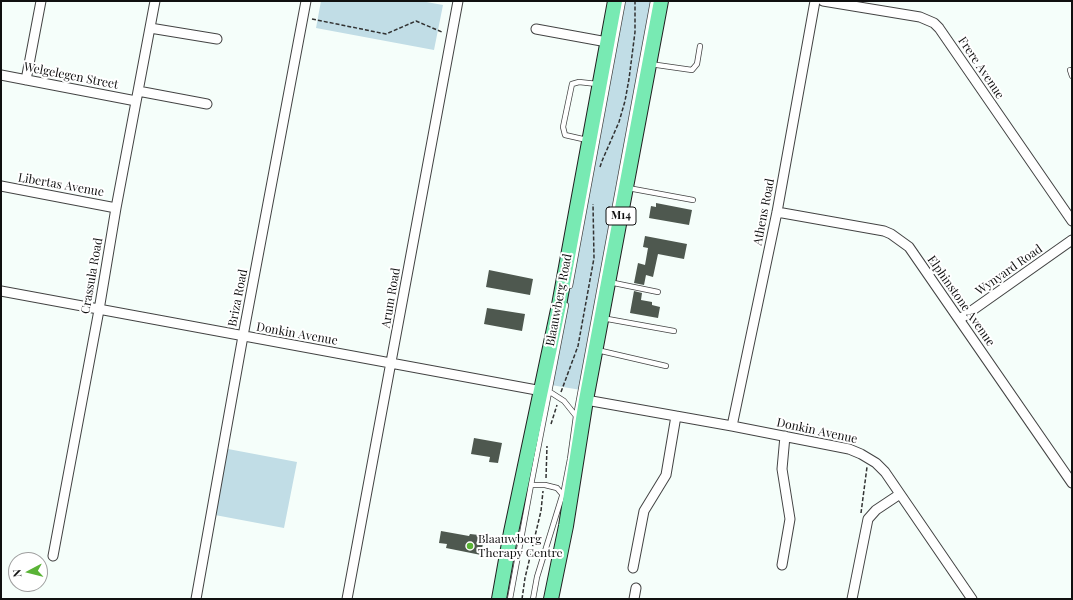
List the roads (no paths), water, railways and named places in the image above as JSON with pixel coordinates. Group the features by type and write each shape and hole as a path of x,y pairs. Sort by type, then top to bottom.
{"main road":[{"name":"Blaauwberg Road","path":"499,599 534,428 546,392 559,305 615,1"},
{"name":"M14","path":"551,599 566,526 586,400 661,1"}],"street":[{"path":"26,80 41,1"},
{"name":"Crassula Road","path":"53,556 155,1"},
{"name":"Briza Road","path":"196,599 243,336 306,1"},
{"name":"Arum Road","path":"348,599 458,1"},
{"name":"Athens Road","path":"732,426 777,212 815,1"},
{"name":"Frere Avenue","path":"823,1 920,17 934,23 939,28 1072,221"},
{"path":"150,28 217,40"},
{"path":"536,29 607,42"},
{"name":"Welgelegen Street","path":"1,75 136,100"},
{"path":"138,91 207,104"},
{"name":"Libertas Avenue","path":"1,186 116,208"},
{"name":"Elphinstone Avenue","path":"777,212 884,231 909,246 1072,483"},
{"name":"Wynyard Road","path":"960,319 1072,240"},
{"name":"Donkin Avenue","path":"1,291 392,362 546,392"},
{"name":"Donkin Avenue","path":"586,400 850,449 868,458 885,472 972,599"},
{"path":"633,568 644,511 666,474 676,416"},
{"path":"782,565 790,519 782,469 786,436"},
{"path":"852,599 865,526 868,519 872,513 900,494"},
{"path":"634,599 636,588"}],"lane":[{"path":"569,291 615,1"},
{"path":"563,496 576,416 653,1"},
{"path":"650,64 692,70 697,64 700,46"},
{"path":"1070,70 1072,76"},
{"path":"589,141 565,135 563,127 572,84 578,82 599,84"},
{"path":"626,188 693,200"},
{"path":"609,282 658,292"},
{"path":"510,599 546,392 567,299"},
{"path":"602,318 674,331"},
{"path":"596,350 666,366"},
{"path":"546,392 564,401 576,416"},
{"path":"531,485 534,428"},
{"path":"533,599 537,577 582,432"},
{"path":"531,485 545,485 557,488 563,496"}],"place":[{"name":"Blaauwberg Therapy Centre","path":"470,546"}]}
